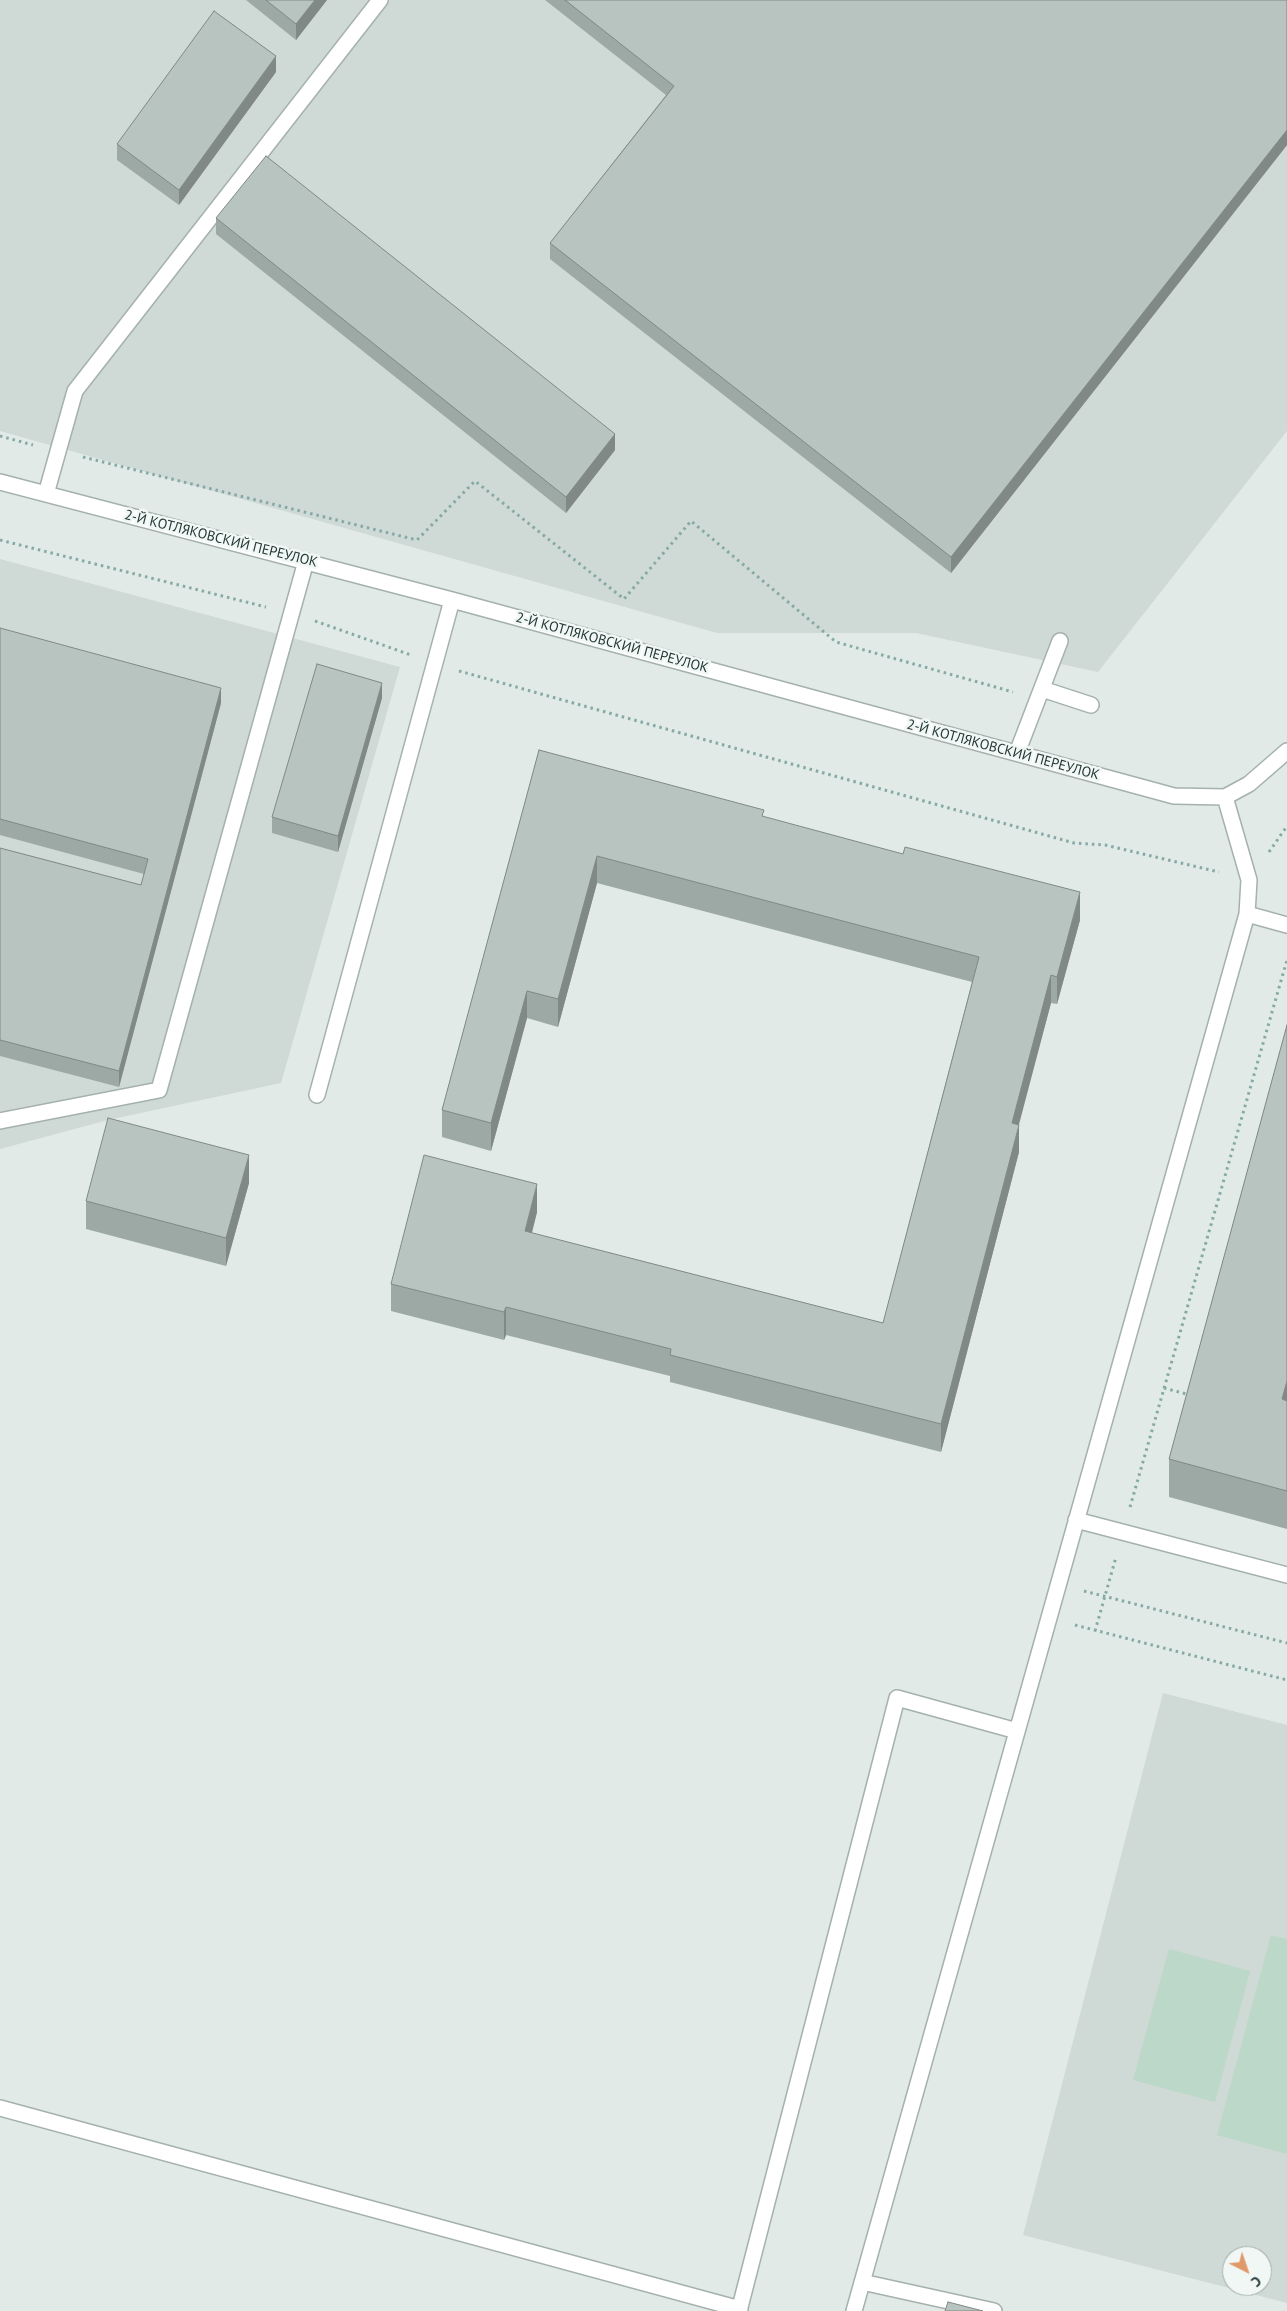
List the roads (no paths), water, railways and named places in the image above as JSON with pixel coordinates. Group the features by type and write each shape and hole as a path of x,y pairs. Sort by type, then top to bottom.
{"street":[{"path":"46,494 75,391 380,0"},
{"name":"2-Й КОТЛЯКОВСКИЙ ПЕРЕУЛОК","path":"0,482 452,600 1174,796 1225,797"},
{"path":"0,1121 159,1090 293,614 306,561"},
{"path":"317,1094 452,600"},
{"path":"1017,753 1060,641"},
{"path":"1040,694 1091,705"},
{"path":"854,2311 1247,914 1249,880 1225,797 1249,784 1287,752"},
{"path":"1247,914 1287,925"},
{"path":"1076,1520 1287,1574"},
{"path":"0,2108 740,2310 898,1698 1017,1731"},
{"path":"862,2282 994,2311"}]}
